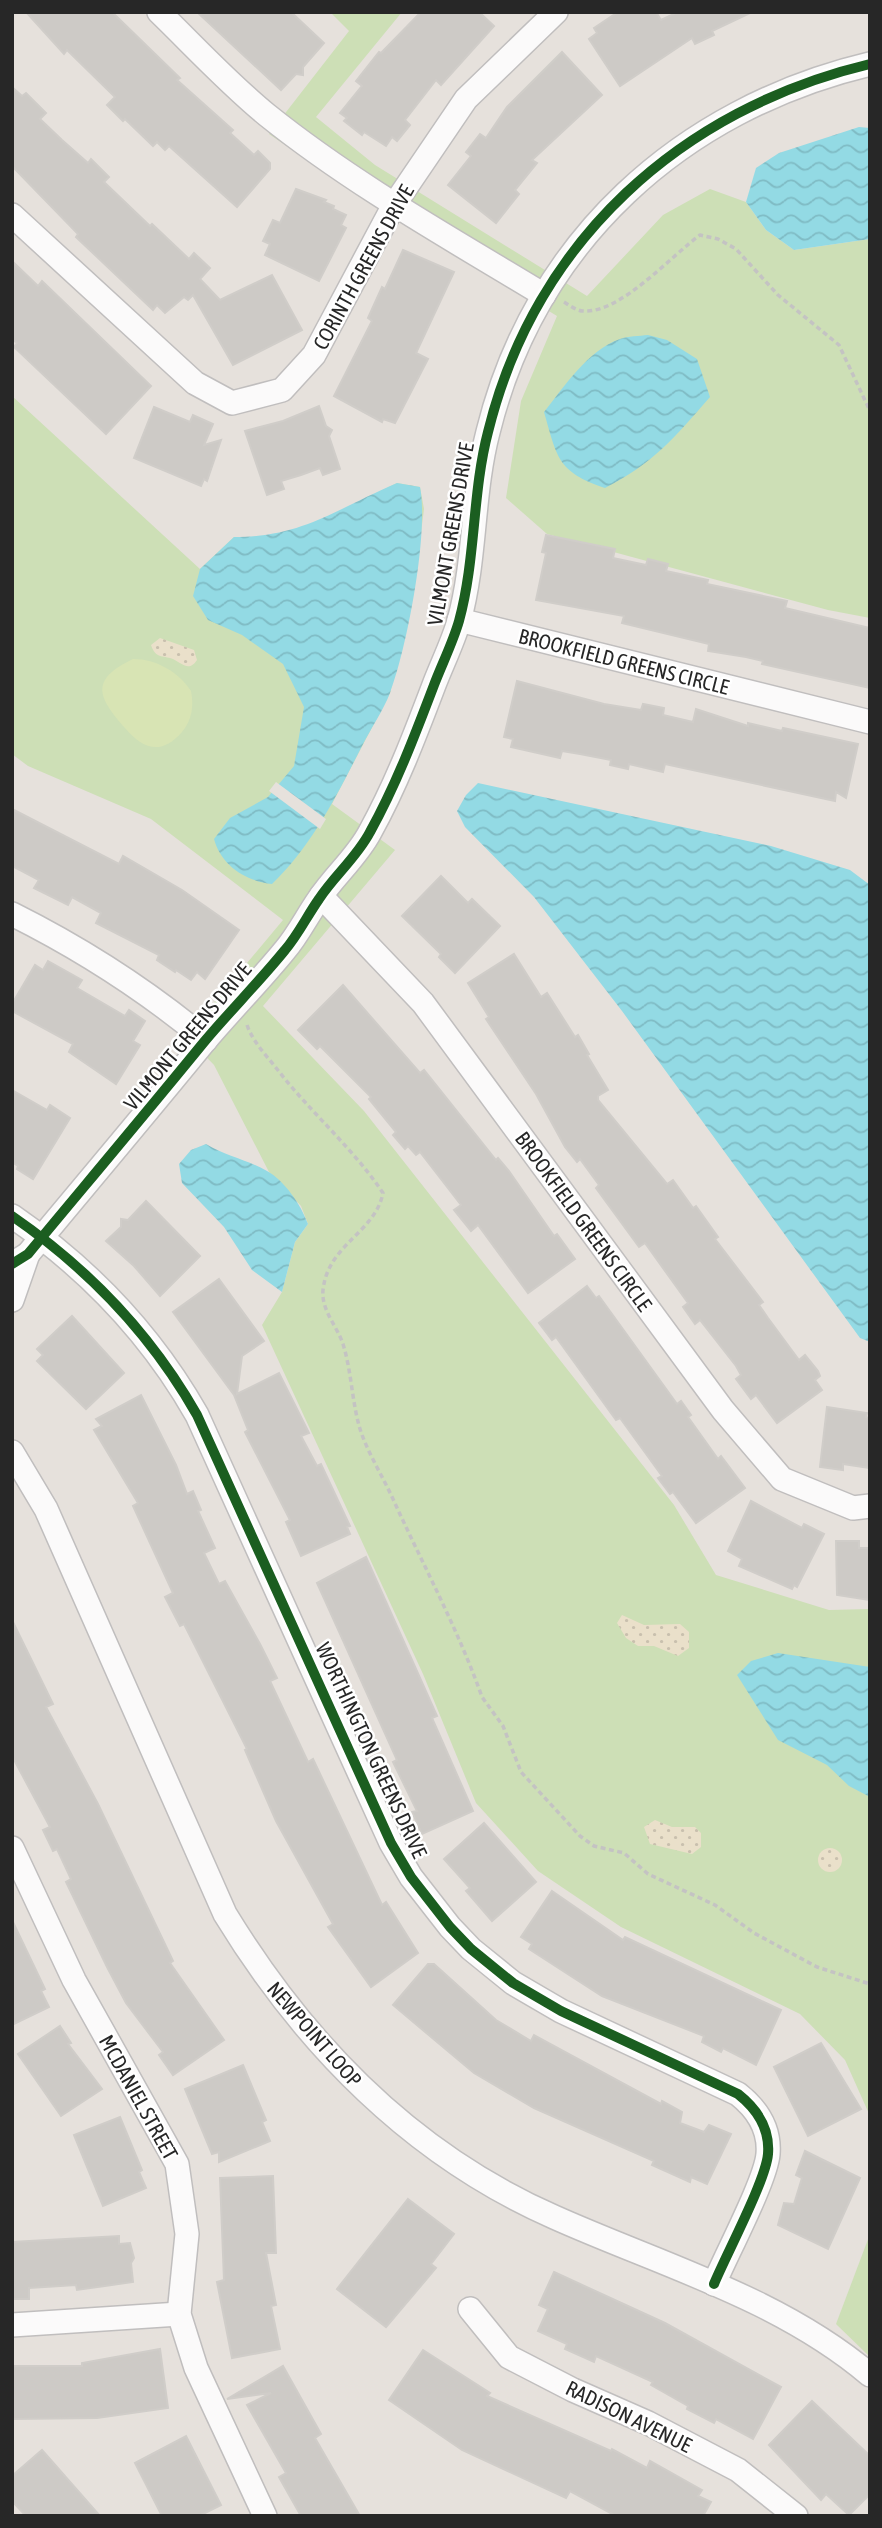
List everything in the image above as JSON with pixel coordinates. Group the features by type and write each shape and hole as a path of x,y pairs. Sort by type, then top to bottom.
{"street":[{"path":"159,12 265,113 323,158 394,205 544,295"},
{"name":"CORINTH GREENS DRIVE","path":"12,215 195,383 232,402 282,390 314,355 394,205 466,99 556,12"},
{"name":"VILMONT GREENS DRIVE","path":"27,1252 288,947 321,896 368,837 396,782 459,620 480,467 489,425 517,345 544,295 574,250 609,209 664,158 726,117 815,78 870,64"},
{"name":"BROOKFIELD GREENS CIRCLE","path":"459,620 870,722"},
{"name":"BROOKFIELD GREENS CIRCLE","path":"321,896 423,1003 723,1410 782,1479 853,1508 870,1506"},
{"path":"12,914 73,944 165,1006 206,1040"},
{"name":"WORTHINGTON GREENS DRIVE","path":"12,1216 27,1252 120,1307 177,1381 208,1439 391,1843 429,1903 471,1950 534,1997 738,2094 757,2112 768,2144 765,2166 713,2284"},
{"path":"12,1300 27,1252"},
{"name":"NEWPOINT LOOP","path":"12,1452 46,1509 225,1914 260,1970 307,2031 358,2085 418,2137 486,2183 553,2217 713,2284 809,2330 870,2375"},
{"name":"MCDANIEL STREET","path":"12,1848 74,1980 177,2164 187,2234 179,2314 196,2368 265,2516"},
{"name":"RADISON AVENUE","path":"470,2309 509,2357 573,2390 648,2423 738,2470 796,2516"},
{"path":"12,2325 179,2314"}],"path":[{"path":"582,312 603,308 626,296 700,235 719,239 737,249 778,295 839,345 870,411"},
{"path":"246,1016 256,1042 312,1112 369,1173 383,1193 380,1208 345,1244 331,1263 323,1292 326,1309 342,1342 353,1378 361,1432 482,1697 503,1726 521,1772 580,1836 594,1846 624,1853 648,1874 715,1905 754,1933 817,1967 870,1984"}],"green space":[{"path":"330,12 402,12 316,117 375,165 587,296 663,215 710,189 746,202 766,230 794,250 870,239 870,618 828,610 547,534 506,498 521,401 557,316 372,204 269,134 349,31"},
{"path":"12,396 200,569 234,537 267,537 307,527 397,483 420,487 424,509 413,596 390,693 332,804 395,850 263,1006 364,1111 674,1505 716,1575 829,1610 870,1609 870,2116 845,2060 800,2014 621,1927 538,1871 476,1803 423,1674 262,1325 282,1292 295,1242 308,1224 301,1206 269,1172 214,1065 186,1036 283,920 151,819 28,766 12,754"},
{"path":"133,659 150,661 166,668 180,678 191,691 192,707 188,723 174,740 159,747 145,745 132,735 104,698 102,690 109,674"},
{"path":"870,2234 870,2357 836,2324"}],"sand":[{"path":"160,638 194,650 197,660 189,666 157,655 151,645"},
{"path":"622,1615 644,1625 680,1624 689,1632 689,1648 678,1656 654,1646 638,1646 626,1638 617,1623"},
{"path":"655,1820 672,1827 695,1827 701,1833 701,1847 692,1854 650,1844 644,1827"},
{"path":"830,1848 838,1852 842,1860 838,1868 830,1872 822,1868 818,1860 822,1852"}],"water":[{"path":"859,127 870,128 870,239 794,250 766,230 746,202 756,168 779,153"},
{"path":"648,335 667,340 697,359 710,397 650,459 605,488 577,476 561,461 544,412 578,370 597,352 620,339"},
{"path":"397,483 420,487 422,532 415,590 390,693 311,837 272,884 253,879 228,864 214,839 230,818 268,797 294,766 304,707 283,664 242,635 208,620 193,596 200,569 234,537 258,536 300,527"},
{"path":"478,783 771,846 850,870 870,885 870,1342 860,1338 622,1011 534,897 465,827 457,811 466,795"},
{"path":"206,1144 274,1175 292,1194 301,1209 308,1224 295,1242 282,1292 252,1270 224,1227 182,1183 179,1164 191,1150"},
{"path":"778,1653 870,1667 870,1797 849,1786 827,1765 778,1740 737,1675 751,1661"}],"pier":[{"path":"276,782 326,819 320,829 269,791"}],"building":[{"path":"26,12 112,12 180,78 177,80 233,130 230,133 254,155 258,151 270,163 270,169 237,207 169,146 165,150 157,142 153,146 125,119 123,121 107,105 115,97 67,50 64,54"},
{"path":"197,12 291,12 324,43 303,67 303,75 296,74 281,90"},
{"path":"421,12 479,12 494,26 441,85 436,80 405,120 410,125 397,141 392,137 386,146 364,132 362,135 344,121 347,118 340,113 362,86 356,81 379,52 381,53"},
{"path":"618,12 656,12 661,20 678,12 752,12 712,31 714,35 695,44 692,38 620,86 589,39 597,33 594,28"},
{"path":"562,52 602,95 532,160 537,163 515,190 519,194 496,223 448,185 471,156 466,152 480,134 486,138 507,107"},
{"path":"12,87 22,96 26,93 46,113 40,119 88,163 91,159 109,177 104,182 150,226 152,224 189,259 194,253 210,268 200,279 220,300 272,275 302,330 233,365 193,295 188,300 184,297 165,313 157,305 153,310 76,237 78,234 12,166"},
{"path":"296,189 326,200 324,202 334,206 333,209 346,215 341,225 346,228 319,281 265,255 270,244 263,241 273,220 280,223"},
{"path":"403,250 454,272 416,353 428,359 395,423 383,419 382,422 334,396 372,321 368,318 382,287 385,289"},
{"path":"12,261 38,286 42,281 151,386 106,434 14,347 17,343 12,339"},
{"path":"319,406 326,426 332,430 329,436 340,469 323,475 320,468 281,481 284,489 267,495 245,431 283,421"},
{"path":"154,407 190,422 193,415 213,424 204,445 221,440 207,481 204,479 201,486 134,458"},
{"path":"546,535 615,549 613,558 646,565 648,559 668,564 666,571 708,580 707,584 787,601 785,608 870,628 870,688 762,664 763,661 746,657 708,651 709,644 622,623 624,616 536,600 546,553 542,552"},
{"path":"517,681 604,704 641,710 643,704 664,708 663,715 693,722 696,709 748,726 748,723 782,731 783,728 858,744 846,798 836,792 835,801 665,764 663,772 629,764 628,769 610,765 611,760 580,754 562,751 560,758 511,747 513,739 504,737"},
{"path":"12,809 119,864 123,856 182,890 239,930 205,979 197,972 191,980 176,970 175,972 157,960 159,955 96,923 101,913 72,897 68,905 34,888 39,880 12,866"},
{"path":"441,876 468,903 472,899 500,926 455,973 439,957 441,954 402,916"},
{"path":"514,954 541,997 547,993 589,1054 587,1055 608,1090 598,1096 598,1100 667,1184 673,1180 693,1208 696,1206 718,1237 715,1239 763,1302 759,1305 799,1360 805,1355 818,1371 820,1376 815,1380 822,1390 777,1423 756,1395 751,1399 736,1379 741,1375 736,1366 700,1320 695,1324 683,1307 688,1303 645,1243 639,1247 596,1188 599,1185 580,1159 577,1162 565,1147 536,1094 486,1019 489,1017 468,983"},
{"path":"48,961 82,980 77,988 125,1016 129,1010 145,1021 133,1041 140,1045 116,1084 69,1052 73,1044 12,1011 12,1004 35,965 43,970"},
{"path":"343,985 420,1073 424,1070 496,1160 498,1158 509,1171 554,1236 557,1234 575,1259 528,1293 478,1225 471,1231 454,1210 461,1205 420,1152 416,1155 408,1146 405,1149 393,1135 396,1132 369,1099 371,1097 320,1046 317,1049 298,1030"},
{"path":"12,1090 47,1110 50,1105 70,1118 33,1179 17,1169 18,1166 12,1162"},
{"path":"146,1201 200,1256 160,1296 134,1266 106,1241 121,1227 121,1219 128,1220"},
{"path":"219,1279 264,1341 242,1356 237,1394 279,1373 309,1433 301,1436 317,1466 321,1464 350,1526 347,1527 350,1534 301,1556 286,1522 290,1520 245,1432 248,1430 234,1395 173,1312"},
{"path":"587,1286 596,1298 599,1296 677,1404 681,1401 691,1415 688,1417 718,1459 721,1456 745,1488 696,1523 673,1492 670,1494 658,1478 662,1476 620,1418 616,1420 556,1337 552,1340 539,1323"},
{"path":"72,1316 124,1373 86,1409 37,1361 43,1355 37,1349"},
{"path":"141,1395 176,1465 187,1494 193,1491 201,1510 198,1511 215,1548 204,1553 219,1584 225,1581 260,1644 277,1678 270,1681 308,1762 313,1759 382,1905 386,1902 418,1953 371,1987 328,1927 333,1924 276,1821 245,1750 247,1749 184,1624 180,1626 165,1597 173,1593 133,1506 138,1503 94,1430 102,1426 96,1419"},
{"path":"827,1407 867,1413 866,1417 870,1418 870,1468 843,1464 843,1470 820,1467"},
{"path":"751,1501 802,1528 804,1524 824,1534 797,1587 794,1585 792,1589 739,1566 742,1559 728,1551"},
{"path":"836,1541 859,1541 859,1548 870,1548 870,1600 837,1595"},
{"path":"366,1557 437,1716 432,1718 473,1811 422,1834 412,1812 417,1811 393,1762 397,1760 317,1583"},
{"path":"12,1620 53,1704 46,1707 98,1804 173,1961 170,1963 224,2040 173,2075 159,2055 163,2052 126,2003 107,1967 66,1882 71,1879 57,1849 53,1851 43,1830 50,1827 12,1756"},
{"path":"484,1823 536,1882 492,1921 466,1891 470,1888 444,1859"},
{"path":"552,1891 623,1940 625,1937 781,2010 756,2065 723,2048 721,2052 702,2042 704,2036 602,1996 529,1949 532,1944 521,1937"},
{"path":"12,1920 45,1989 41,1991 49,2007 12,2025"},
{"path":"428,1964 434,1964 496,2020 531,2041 534,2035 661,2104 662,2101 682,2112 680,2123 704,2132 709,2125 731,2134 707,2184 691,2177 690,2182 652,2165 654,2161 534,2108 474,2073 393,2005"},
{"path":"60,2026 71,2043 68,2044 102,2089 61,2116 18,2054"},
{"path":"821,2043 861,2109 808,2136 774,2067"},
{"path":"243,2065 266,2120 262,2122 270,2141 219,2162 219,2152 212,2154 185,2089"},
{"path":"120,2117 142,2170 139,2172 146,2188 103,2206 74,2135"},
{"path":"805,2151 860,2178 828,2249 778,2225 784,2203 794,2204 802,2178 796,2175"},
{"path":"273,2176 276,2253 266,2253 276,2305 271,2306 280,2349 232,2358 217,2282 224,2280 220,2178"},
{"path":"408,2199 454,2234 431,2264 436,2268 386,2327 337,2289"},
{"path":"119,2236 119,2244 130,2243 134,2258 131,2263 133,2282 77,2290 76,2285 29,2288 29,2299 12,2299 12,2242"},
{"path":"554,2272 665,2323 781,2387 753,2439 716,2419 714,2423 687,2409 688,2406 651,2385 653,2382 596,2356 594,2362 565,2349 567,2344 538,2331 548,2309 539,2305"},
{"path":"160,2349 168,2408 97,2418 12,2419 12,2366 82,2366 82,2363"},
{"path":"423,2350 490,2393 487,2396 611,2451 612,2449 647,2468 650,2461 702,2490 698,2496 711,2502 703,2516 616,2516 570,2491 566,2498 462,2450 389,2400"},
{"path":"283,2366 321,2434 315,2438 360,2516 301,2516 279,2477 286,2473 247,2405 271,2393 227,2399"},
{"path":"812,2401 870,2456 870,2494 849,2515 826,2494 821,2500 769,2445"},
{"path":"186,2436 221,2505 199,2516 162,2516 135,2463"},
{"path":"42,2450 100,2516 26,2516 12,2501 12,2476"}],"cycle path":[{"path":"12,1264 28,1254 204,1042 285,950 370,832 405,760 459,621 468,574 483,455 510,363 541,300 580,243 626,193 678,150 737,114 801,85 870,64"},
{"path":"12,1216 67,1258 116,1305 139,1330 179,1385 197,1415 391,1843 411,1877 450,1927 471,1949 513,1983 561,2011 738,2094 761,2120 768,2145 766,2166 714,2284"}]}
